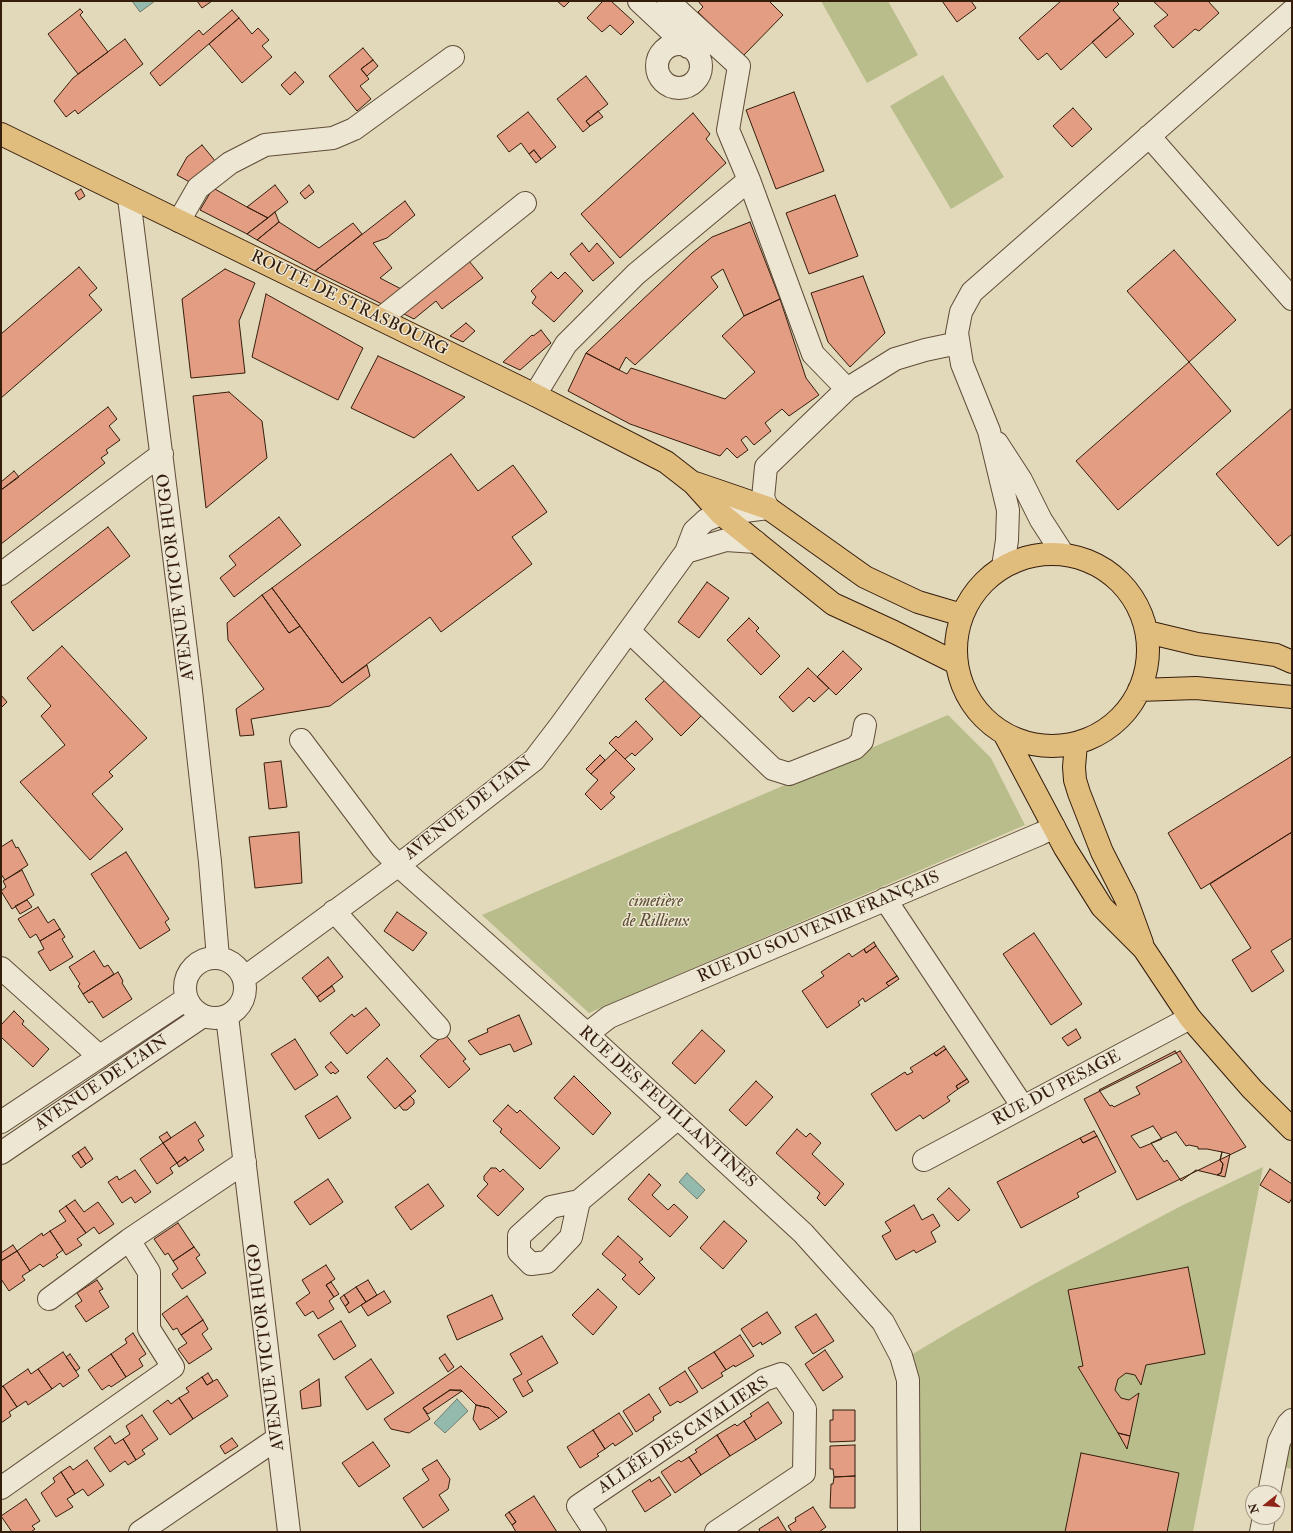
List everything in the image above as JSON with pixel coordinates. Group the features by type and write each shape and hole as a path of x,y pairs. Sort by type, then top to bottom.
{"main road":[{"name":"ROUTE DE STRASBOURG","path":"1,134 129,198 535,394 666,462 693,482 721,514 832,604 894,632 956,663"},
{"name":"ROUTE DE STRASBOURG","path":"693,482 768,508 865,577 918,602 962,615"},
{"path":"1063,554 1092,562 1117,579 1136,604 1147,632 1147,662 1140,690 1128,709 1113,724 1096,736 1076,744 1052,747 1033,744 1005,735 981,716 965,692 956,663 956,638 962,615 978,587 1003,567 1032,555 1063,554"},
{"path":"1147,632 1197,644 1276,656 1292,662"},
{"path":"1140,690 1196,688 1292,697"},
{"path":"1005,735 1054,827 1102,907 1144,949 1190,1018 1252,1089 1292,1129"},
{"path":"1076,744 1074,767 1075,780 1079,793 1102,852 1126,899 1144,949"}],"street":[{"path":"639,1 688,46"},
{"path":"668,1 739,66 728,130 749,180 813,354 847,389"},
{"path":"1003,567 1007,540 1008,510 989,431 962,364 956,333 961,312 972,292 1292,11"},
{"path":"179,221 198,188 230,163 265,145 333,138 354,129 453,57"},
{"path":"1149,136 1292,299"},
{"path":"535,394 566,344 636,274 749,180"},
{"name":"AVENUE VICTOR HUGO","path":"129,198 162,454 194,722 218,958"},
{"path":"380,319 525,203"},
{"path":"768,508 763,498 766,467 847,389 895,359 925,350 958,343"},
{"path":"989,431 1021,480 1041,520 1063,554"},
{"path":"1,574 162,454"},
{"name":"AVENUE DE L'AIN","path":"244,978 398,865 534,760 686,552 694,531 706,520 721,514 768,508"},
{"path":"686,552 726,540 756,542"},
{"path":"629,631 773,769 789,774 855,748 862,741 864,725"},
{"name":"RUE DES FEUILLANTINES","path":"301,740 382,848 398,865 587,1034 804,1233 883,1322 901,1356 908,1380 909,1532"},
{"name":"RUE DU SOUVENIR FRANÇAIS","path":"587,1034 609,1017 1054,827"},
{"path":"885,899 1023,1107"},
{"path":"334,911 439,1028"},
{"path":"218,958 230,962 238,968 244,978 245,987 243,1000 235,1011 227,1016 219,1018 203,1016 190,1006 186,999 184,990 188,972 202,960 218,958"},
{"path":"1,969 99,1056"},
{"name":"AVENUE DE L'AIN","path":"1,1122 186,999"},
{"name":"AVENUE DE L'AIN","path":"1,1153 203,1016"},
{"name":"AVENUE VICTOR HUGO","path":"227,1016 289,1532"},
{"name":"RUE DU PESAGE","path":"924,1160 1190,1018"},
{"path":"579,1201 678,1118"},
{"path":"49,1299 129,1240 245,1162"},
{"path":"1,1488 173,1367 149,1329 149,1272 129,1240"},
{"name":"ALLÉE DES CAVALIERS","path":"595,1532 578,1506 764,1380 781,1374 804,1409 804,1473 716,1532"},
{"path":"1271,1485 1279,1442 1288,1424 1292,1420"},
{"path":"140,1532 278,1438"}],"green space":[{"path":"821,1 888,1 918,55 867,83"},
{"path":"943,75 1004,177 951,209 890,106"},
{"name":"cimetière de Rillieux","path":"948,715 991,758 1025,825 589,1013 482,915"},
{"path":"1263,1167 1193,1532 920,1532 919,1394 911,1355 1038,1282 1181,1206"},
{"path":"1292,1440 1292,1469 1283,1467"}],"water":[{"path":"132,1 155,1 140,12"},
{"path":"687,1173 705,1190 697,1199 679,1182"},
{"path":"457,1399 468,1411 445,1433 434,1423"}],"building":[{"path":"197,1 212,1 202,8"},
{"path":"557,1 570,1 564,7"},
{"path":"603,1 611,1 634,22 621,35 610,25 602,32 587,18"},
{"path":"698,1 769,1 783,15 743,56 698,12 703,7"},
{"path":"942,1 971,1 976,8 957,22"},
{"path":"1061,1 1116,1 1119,4 1113,10 1120,18 1061,70 1047,53 1038,60 1019,38"},
{"path":"1153,1 1208,1 1219,13 1199,31 1195,29 1173,48 1154,26 1168,15"},
{"path":"80,9 83,12 80,15 108,52 78,74 48,34"},
{"path":"232,10 239,18 160,86 150,73 199,30 203,35"},
{"path":"239,18 252,34 258,28 269,40 262,46 272,57 242,83 209,44"},
{"path":"1120,18 1134,34 1106,58 1092,42"},
{"path":"125,39 143,64 78,114 75,110 66,117 54,101 73,78"},
{"path":"363,48 373,60 361,69 369,79 360,86 371,99 357,111 329,76"},
{"path":"373,60 378,66 367,76 361,69"},
{"path":"295,72 304,82 290,95 281,85"},
{"path":"586,76 608,104 586,121 590,126 583,132 557,99"},
{"path":"794,92 824,171 776,189 746,110"},
{"path":"1073,108 1092,129 1072,147 1053,126"},
{"path":"598,111 603,117 590,126 586,121"},
{"path":"528,112 556,147 541,159 534,150 529,154 521,143 509,152 497,136"},
{"path":"693,113 710,134 706,139 726,163 620,258 581,214"},
{"path":"202,145 216,162 195,185 177,175 187,157"},
{"path":"534,150 541,159 536,163 529,154"},
{"path":"275,185 288,202 268,218 247,207"},
{"path":"309,185 314,192 305,199 300,193"},
{"path":"213,188 268,218 247,234 200,210"},
{"path":"81,189 85,196 79,200 75,193"},
{"path":"835,195 858,256 809,274 786,213"},
{"path":"405,201 415,215 387,238 373,243 392,268 380,278 405,291 386,306 315,271"},
{"path":"275,212 279,222 257,240 247,234"},
{"path":"279,222 319,248 353,223 362,234 315,271 257,240"},
{"path":"750,222 780,299 744,316 723,269 711,277 718,287 635,365 626,357 619,370 586,353 692,253 712,237"},
{"path":"582,243 589,252 597,243 614,263 593,281 570,254"},
{"path":"1174,250 1236,320 1189,362 1127,291"},
{"path":"469,261 483,278 442,309 436,301 414,319 402,313"},
{"path":"79,267 97,288 89,295 102,310 1,398 1,334"},
{"path":"225,269 255,283 239,321 245,373 191,378 182,299"},
{"path":"551,272 558,279 565,272 583,291 554,322 532,303 536,297 531,291"},
{"path":"863,276 885,333 850,367 828,342 811,293"},
{"path":"266,294 363,348 338,400 252,357"},
{"path":"780,299 806,378 819,395 789,416 782,409 765,423 771,431 754,445 746,436 741,440 748,450 737,458 727,448 720,456 630,424 568,391 586,353 627,374 631,368 725,399 755,372 722,336 744,316"},
{"path":"466,323 475,331 463,342 450,336"},
{"path":"541,330 551,343 520,370 503,362 532,335 533,336"},
{"path":"378,356 465,397 414,438 351,408"},
{"path":"1189,362 1231,411 1118,510 1076,461"},
{"path":"229,392 262,421 267,458 206,508 193,396"},
{"path":"108,407 117,419 109,426 120,440 106,450 108,453 101,458 105,463 1,544 1,490"},
{"path":"1292,408 1292,534 1278,546 1216,474"},
{"path":"451,454 478,491 513,465 547,512 512,537 532,564 441,632 430,617 342,683 272,588"},
{"path":"14,471 19,477 1,490 1,482"},
{"path":"279,517 301,545 234,597 220,578 236,565 229,556"},
{"path":"108,527 130,556 33,631 11,602"},
{"path":"707,582 729,598 699,638 678,622"},
{"path":"272,588 300,626 289,633 262,595"},
{"path":"262,595 289,633 300,626 342,683 367,665 370,676 330,706 251,719 254,735 240,736 236,709 264,689 228,640 227,623"},
{"path":"749,618 759,628 756,631 780,656 761,675 727,640"},
{"path":"62,646 147,738 109,772 113,776 92,794 123,829 90,860 20,782 65,745 41,716 51,706 27,678"},
{"path":"843,651 862,669 836,695 817,677"},
{"path":"808,668 829,688 814,702 809,697 793,712 779,697"},
{"path":"666,679 701,716 681,736 645,699"},
{"path":"1,695 7,702 1,708"},
{"path":"636,721 653,739 635,756 632,753 625,759 609,743 616,736 618,738"},
{"path":"616,750 635,769 610,793 615,797 601,810 585,794 598,780 591,774"},
{"path":"600,755 605,760 591,774 586,769"},
{"path":"1292,756 1292,832 1201,889 1168,833"},
{"path":"281,761 287,807 269,809 264,763"},
{"path":"299,832 302,883 255,888 249,837"},
{"path":"1292,832 1292,938 1271,951 1284,971 1252,992 1232,960 1251,948 1210,884"},
{"path":"12,840 16,848 18,847 28,865 5,880 1,874 1,847"},
{"path":"126,852 169,919 165,922 170,930 140,949 91,874"},
{"path":"22,870 34,895 12,909 1,891 6,887 3,881"},
{"path":"27,900 32,907 20,914 15,906"},
{"path":"38,907 48,923 54,919 60,929 40,941 36,934 30,938 18,919"},
{"path":"397,912 427,933 413,951 384,931"},
{"path":"60,929 65,937 62,939 73,957 50,971 38,952 44,949 40,941"},
{"path":"1034,933 1082,1004 1051,1025 1003,954"},
{"path":"874,942 876,946 866,953 864,949"},
{"path":"876,946 897,976 886,983 889,986 865,1002 863,998 858,1002 860,1005 827,1028 802,991 824,976 821,972 849,953 852,957 864,949 866,953"},
{"path":"94,951 104,967 108,965 114,974 83,994 78,986 80,984 69,967"},
{"path":"328,957 343,977 317,997 302,978"},
{"path":"118,972 123,981 122,983 132,999 103,1018 92,1001 89,1003 83,994"},
{"path":"897,976 899,979 889,986 886,983"},
{"path":"332,986 335,991 320,1002 317,997"},
{"path":"366,1008 380,1025 347,1054 330,1033 352,1014 354,1017"},
{"path":"14,1011 24,1021 22,1024 49,1049 33,1067 1,1037 1,1025"},
{"path":"519,1015 532,1044 514,1052 510,1044 480,1055 468,1041 488,1032 487,1029"},
{"path":"1076,1029 1081,1038 1068,1046 1062,1038"},
{"path":"702,1030 725,1051 695,1084 672,1063"},
{"path":"445,1034 466,1059 463,1061 470,1069 449,1088 420,1056"},
{"path":"295,1039 318,1075 295,1090 271,1054"},
{"path":"944,1046 946,1049 936,1056 934,1053"},
{"path":"946,1049 967,1079 956,1086 958,1089 947,1097 950,1101 923,1119 920,1115 896,1131 871,1094 905,1072 907,1075 913,1072 910,1068 934,1053 936,1056"},
{"path":"1175,1051 1182,1062 1136,1087 1140,1094 1114,1107 1112,1105 1110,1106 1099,1090"},
{"path":"1180,1051 1246,1147 1137,1200 1084,1099"},
{"path":"387,1058 416,1091 395,1109 367,1077"},
{"path":"331,1062 339,1071 335,1074 333,1072 331,1074 325,1067"},
{"path":"574,1076 611,1113 593,1135 554,1098"},
{"path":"967,1079 969,1082 958,1089 956,1086"},
{"path":"756,1081 773,1097 746,1126 729,1110"},
{"path":"337,1096 351,1118 319,1139 305,1116"},
{"path":"410,1096 414,1100 414,1104 407,1110 403,1110 399,1105"},
{"path":"508,1105 517,1113 520,1110 560,1148 540,1169 500,1132 502,1129 493,1121"},
{"path":"195,1122 204,1136 198,1140 204,1150 188,1161 185,1157 177,1163 163,1143"},
{"path":"1153,1126 1162,1139 1140,1148 1131,1136"},
{"path":"797,1129 806,1137 810,1133 821,1143 812,1154 844,1184 825,1206 817,1198 820,1193 776,1153"},
{"path":"1094,1131 1097,1136 1083,1143 1080,1138"},
{"path":"167,1132 171,1138 163,1143 159,1137"},
{"path":"1176,1132 1186,1146 1189,1145 1198,1147 1198,1149 1222,1152 1220,1160 1223,1164 1221,1173 1217,1175 1196,1170 1181,1181 1167,1160 1164,1162 1151,1143"},
{"path":"1097,1136 1116,1172 1077,1193 1079,1197 1021,1228 997,1182 1080,1138 1083,1143"},
{"path":"163,1143 177,1163 170,1168 173,1173 157,1184 140,1159"},
{"path":"85,1147 93,1159 86,1164 78,1152"},
{"path":"78,1152 86,1164 81,1168 72,1156"},
{"path":"1222,1152 1230,1154 1225,1177 1217,1175 1221,1173 1223,1164 1220,1160"},
{"path":"185,1157 188,1161 179,1167 177,1163"},
{"path":"491,1168 496,1168 500,1172 503,1169 524,1189 498,1216 477,1196 488,1184 484,1180 484,1176"},
{"path":"1270,1169 1292,1184 1292,1198 1289,1203 1260,1185"},
{"path":"135,1170 151,1192 135,1203 131,1197 122,1203 108,1182 117,1176 119,1180"},
{"path":"649,1174 661,1185 652,1195 668,1210 674,1204 688,1217 670,1237 628,1199"},
{"path":"328,1179 343,1202 310,1225 294,1202"},
{"path":"428,1184 444,1206 411,1230 395,1207"},
{"path":"949,1188 970,1210 958,1221 937,1199"},
{"path":"75,1200 84,1212 98,1202 114,1224 99,1234 94,1227 86,1233 66,1206"},
{"path":"914,1205 922,1220 933,1214 940,1226 931,1232 936,1242 916,1253 914,1250 896,1260 882,1236 891,1231 885,1222"},
{"path":"66,1206 86,1233 77,1239 82,1245 66,1255 50,1231 66,1221 59,1211"},
{"path":"724,1221 747,1241 723,1269 700,1248"},
{"path":"178,1223 194,1247 173,1261 168,1253 165,1255 154,1239"},
{"path":"50,1231 63,1250 56,1255 58,1257 43,1267 40,1264 30,1271 17,1251 42,1233 43,1236"},
{"path":"618,1236 643,1259 639,1262 655,1278 639,1295 622,1279 626,1275 602,1254"},
{"path":"13,1245 17,1251 1,1261 1,1253"},
{"path":"194,1247 200,1255 196,1258 206,1273 182,1289 172,1274 178,1269 173,1261"},
{"path":"17,1251 30,1271 22,1276 25,1280 9,1291 1,1279 1,1261"},
{"path":"326,1265 335,1279 326,1285 334,1297 329,1301 334,1309 318,1319 313,1311 305,1316 296,1303 310,1293 302,1280"},
{"path":"1188,1267 1205,1354 1146,1365 1141,1385 1135,1375 1126,1373 1118,1379 1115,1390 1121,1398 1129,1400 1139,1393 1130,1436 1118,1433 1078,1367 1083,1366 1068,1290"},
{"path":"97,1280 103,1289 99,1291 109,1307 86,1322 75,1306 82,1301 77,1293"},
{"path":"368,1280 377,1295 366,1302 356,1287"},
{"path":"331,1282 339,1294 334,1297 326,1285"},
{"path":"356,1287 366,1302 349,1313 345,1306 349,1303 344,1295"},
{"path":"598,1289 617,1307 593,1335 572,1315"},
{"path":"384,1291 391,1302 368,1316 361,1305"},
{"path":"344,1295 349,1303 345,1306 340,1298"},
{"path":"492,1295 503,1319 457,1340 447,1316"},
{"path":"187,1296 203,1320 181,1335 177,1328 173,1330 162,1314"},
{"path":"767,1312 781,1333 762,1345 761,1342 753,1347 741,1329"},
{"path":"816,1314 834,1341 813,1354 795,1327"},
{"path":"203,1320 208,1329 202,1334 212,1349 189,1364 178,1349 187,1343 181,1335"},
{"path":"341,1321 356,1346 334,1360 318,1335"},
{"path":"133,1333 146,1354 139,1359 143,1366 126,1377 111,1354 127,1343 125,1339"},
{"path":"740,1335 754,1356 735,1367 734,1365 726,1370 714,1352"},
{"path":"542,1336 558,1363 527,1381 533,1391 523,1397 513,1379 522,1374 510,1354"},
{"path":"825,1350 843,1377 823,1391 805,1364"},
{"path":"63,1352 79,1376 63,1387 60,1383 52,1389 38,1369"},
{"path":"714,1352 726,1370 721,1373 723,1376 702,1389 688,1368"},
{"path":"70,1354 80,1368 76,1371 66,1357"},
{"path":"111,1354 126,1377 111,1387 109,1385 102,1390 88,1370"},
{"path":"445,1354 454,1367 448,1372 439,1358"},
{"path":"371,1359 394,1393 367,1410 345,1377"},
{"path":"461,1366 507,1412 499,1418 489,1408 476,1405 461,1390 450,1390 423,1408 430,1419 409,1433 391,1429 384,1419"},
{"path":"28,1369 31,1374 38,1369 52,1389 28,1405 26,1401 17,1407 3,1386"},
{"path":"685,1371 698,1392 680,1403 678,1401 670,1406 659,1388"},
{"path":"208,1373 213,1381 207,1385 202,1377"},
{"path":"202,1377 207,1385 217,1379 228,1396 193,1419 179,1398 189,1392 186,1388"},
{"path":"319,1379 321,1406 302,1409 300,1391"},
{"path":"3,1386 17,1407 9,1412 11,1416 1,1423 1,1388"},
{"path":"450,1390 462,1391 428,1414 423,1408"},
{"path":"649,1394 661,1412 653,1417 654,1420 636,1432 623,1411"},
{"path":"179,1398 193,1419 170,1435 153,1411 168,1400 171,1404"},
{"path":"768,1402 782,1423 756,1440 744,1421 752,1416 750,1414"},
{"path":"476,1405 489,1408 499,1418 480,1430 473,1419"},
{"path":"833,1410 855,1410 855,1441 830,1442 830,1420 833,1420"},
{"path":"619,1413 633,1434 615,1446 613,1443 605,1449 593,1430"},
{"path":"142,1415 158,1439 142,1450 145,1454 136,1460 123,1439 130,1434 126,1426"},
{"path":"744,1421 756,1440 730,1456 717,1435 735,1424 737,1426"},
{"path":"593,1430 605,1449 597,1454 599,1456 580,1468 567,1447"},
{"path":"1118,1433 1130,1436 1127,1449"},
{"path":"717,1435 730,1456 701,1475 689,1457 697,1452 695,1450"},
{"path":"110,1436 115,1444 123,1439 136,1460 128,1465 125,1461 110,1472 94,1448"},
{"path":"232,1438 238,1446 225,1454 220,1446"},
{"path":"373,1442 390,1466 359,1487 342,1463"},
{"path":"855,1445 855,1476 834,1477 833,1469 830,1469 830,1446"},
{"path":"1081,1453 1179,1473 1167,1532 1065,1532"},
{"path":"689,1457 701,1475 675,1493 661,1472 679,1460 681,1462"},
{"path":"87,1460 104,1485 88,1496 83,1489 75,1494 61,1472 70,1466 73,1470"},
{"path":"437,1460 450,1479 448,1489 439,1495 449,1510 423,1528 403,1498 429,1480 422,1469"},
{"path":"61,1472 75,1494 67,1499 73,1507 56,1517 41,1493 55,1482 53,1478"},
{"path":"855,1476 855,1508 830,1508 831,1484 833,1484 834,1477"},
{"path":"659,1477 671,1495 645,1512 632,1491 650,1479 651,1482"},
{"path":"534,1496 557,1532 516,1532 512,1525 516,1522 509,1512"},
{"path":"26,1499 40,1521 32,1526 35,1529 31,1532 12,1532 1,1516"},
{"path":"813,1507 826,1527 819,1532 792,1532 788,1526 796,1521 795,1518"},
{"path":"509,1512 516,1522 512,1525 505,1515"},
{"path":"778,1517 787,1532 760,1532 759,1529"}]}
